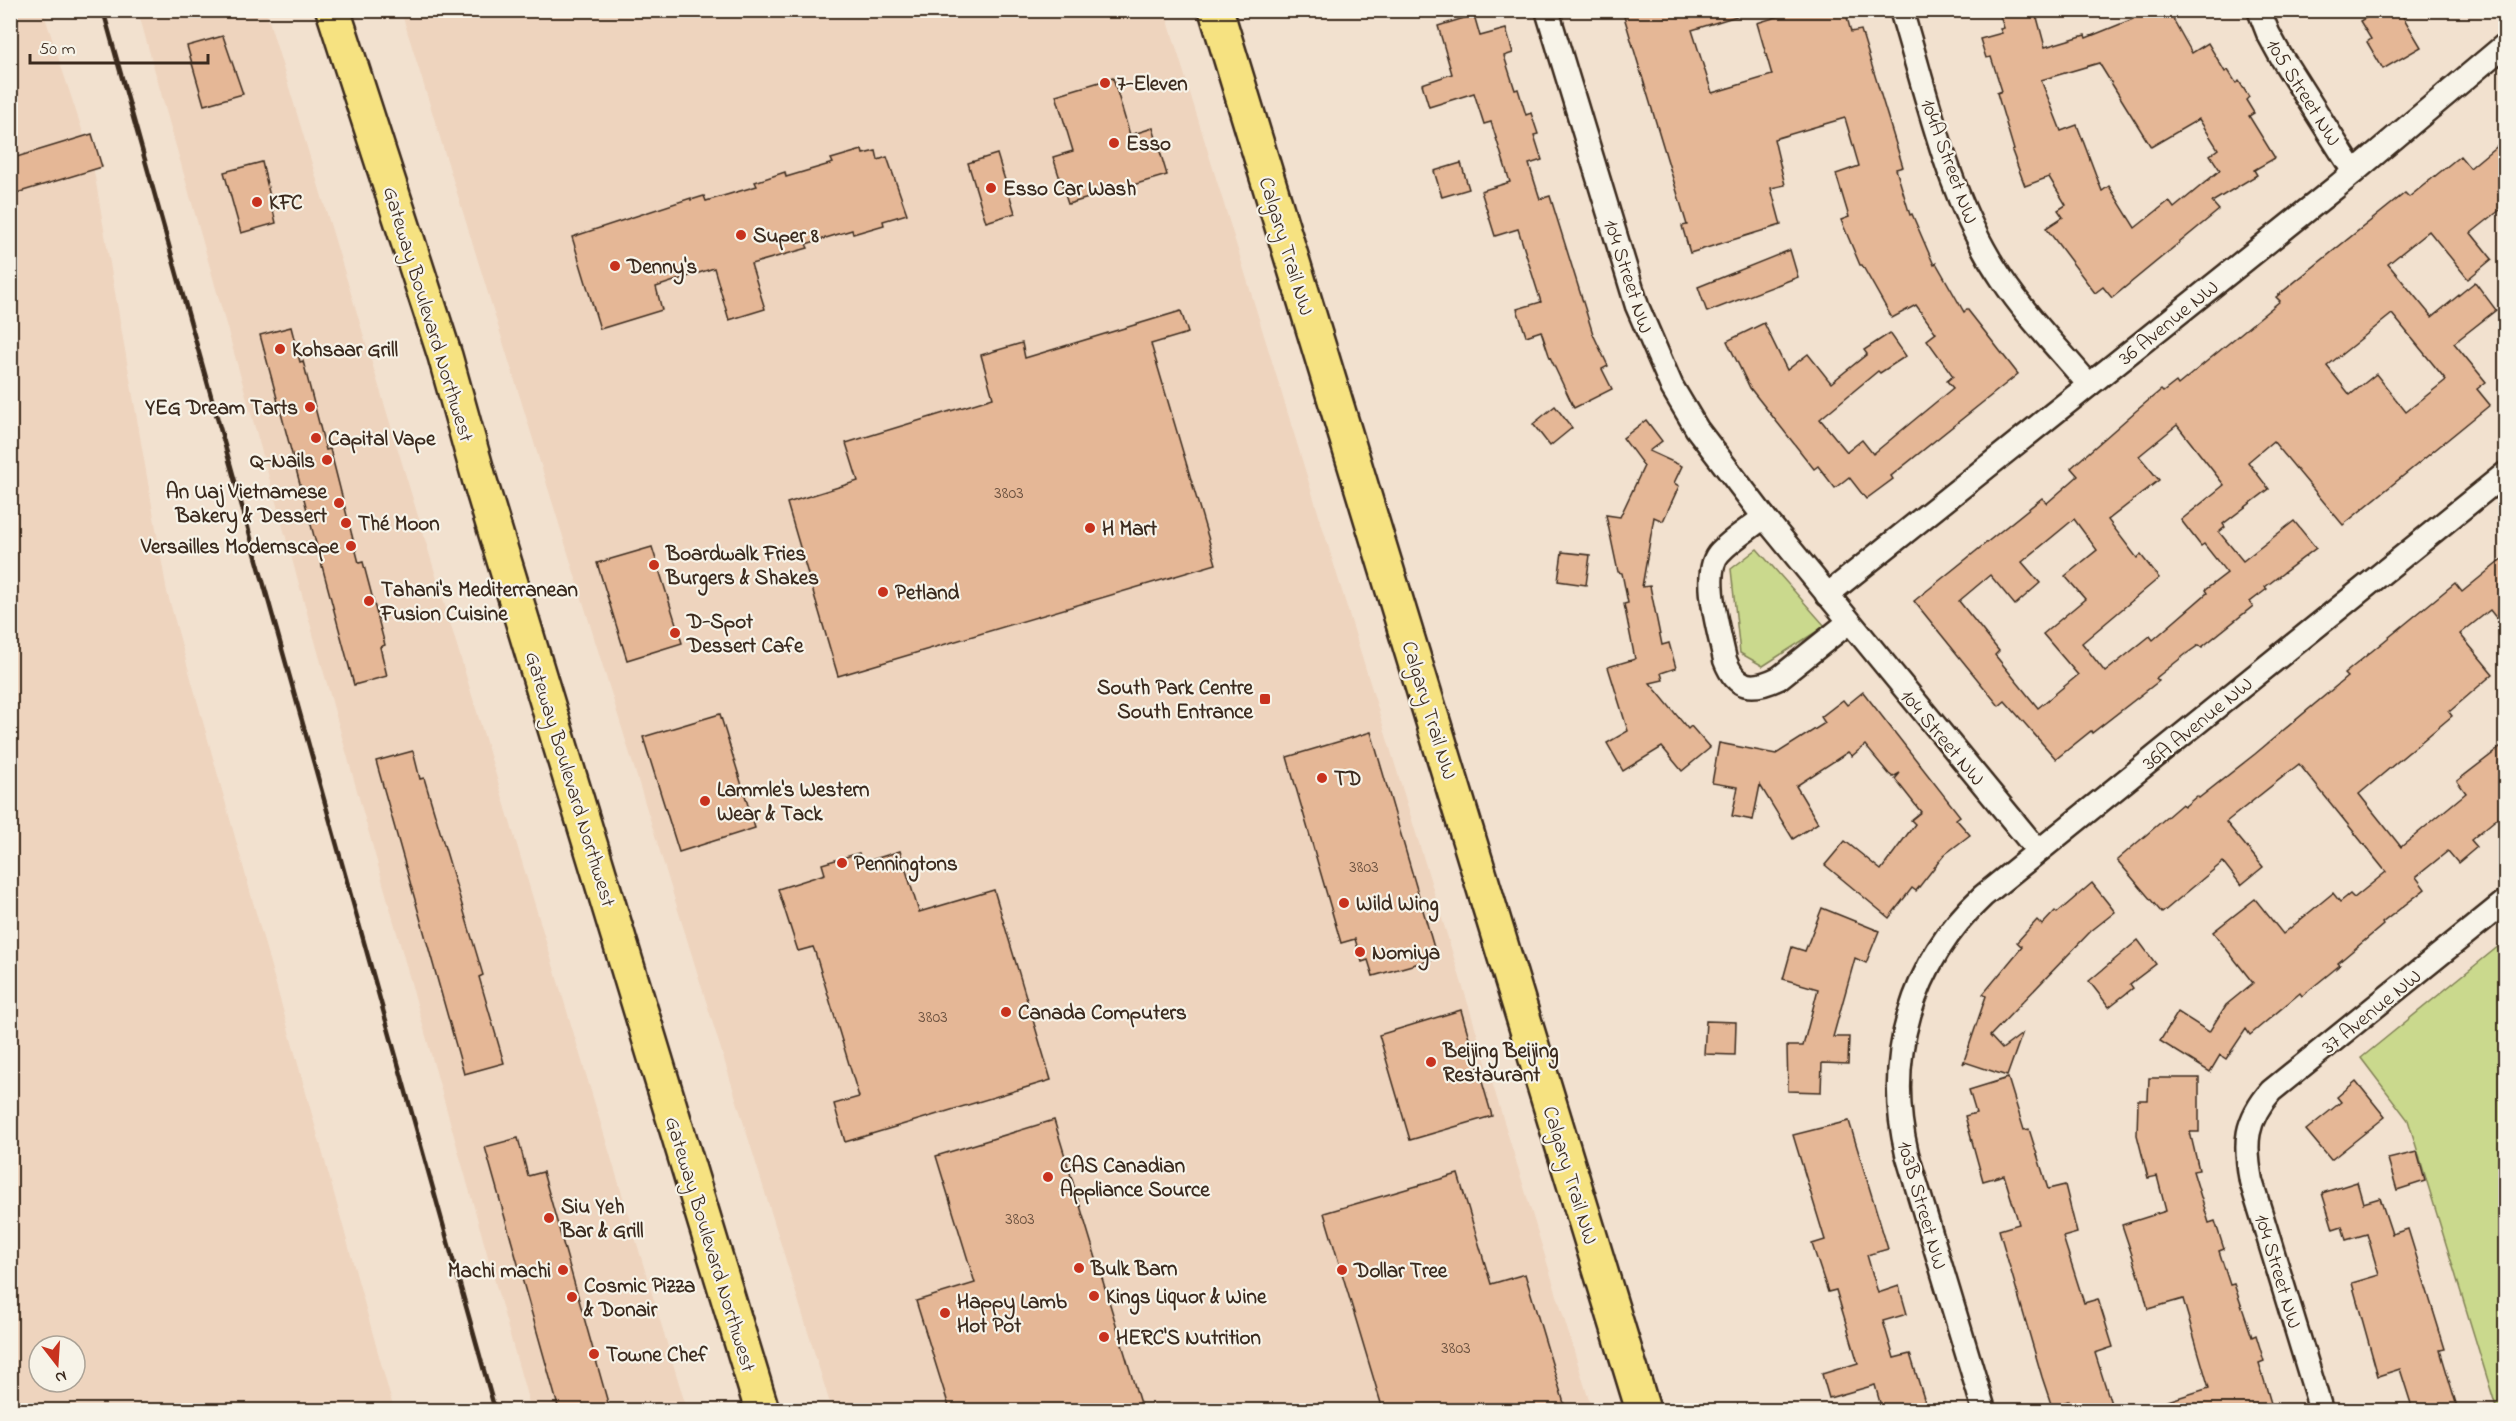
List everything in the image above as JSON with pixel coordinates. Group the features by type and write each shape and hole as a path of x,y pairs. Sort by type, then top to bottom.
{"highway":[{"name":"Gateway Boulevard Northwest","path":"333,10 445,356 482,489 762,1410"},
{"name":"Calgary Trail NW","path":"1216,10 1642,1410"}],"street":[{"name":"104 Street NW","path":"1547,10 1637,306 1672,387 1697,429 1764,517 2038,851"},
{"name":"104A Street NW","path":"1901,10 1951,175 1965,210 2001,278 2089,385"},
{"name":"105 Street NW","path":"2259,10 2280,55 2354,172"},
{"name":"36 Avenue NW","path":"1827,595 2354,172 2505,44"},
{"name":"36A Avenue NW","path":"1915,996 1936,951 1967,910 2505,473"},
{"path":"1764,517 1719,552 1711,569 1710,582 1729,672 1738,682 1749,686 1766,684 1779,678 1849,622"},
{"name":"37 Avenue NW","path":"2248,1130 2253,1114 2271,1091 2505,901"},
{"name":"103B Street NW","path":"1915,996 1905,1036 1897,1088 1901,1132 1984,1410"},
{"name":"104 Street NW","path":"2248,1130 2247,1147 2252,1181 2321,1410"}],"shaded area":[{"path":"10,11 43,11 92,160 167,592 394,1410 11,1410"},
{"path":"138,11 266,11 687,1410 531,1410"},
{"path":"401,11 1165,11 1592,1410 832,1410"}],"green space":[{"path":"1757,549 1825,626 1763,666 1740,653 1731,569"},
{"path":"2505,941 2506,1410 2497,1410 2408,1120 2361,1058"}],"building":[{"path":"1622,10 1739,10 1740,15 1692,30 1712,93 1772,75 1757,23 1799,10 1845,10 1851,32 1861,30 1903,167 1896,169 1910,215 1912,214 1934,265 1936,263 1964,312 1967,309 2018,374 1891,476 1893,479 1866,499 1849,477 1835,488 1818,466 1814,469 1750,388 1727,341 1764,323 1787,370 1808,354 1831,383 1867,354 1864,350 1890,333 1906,356 1880,373 1878,371 1820,419 1847,452 1862,440 1873,454 1953,388 1947,381 1953,376 1927,340 1936,333 1916,305 1892,318 1860,265 1841,220 1849,217 1836,174 1859,166 1845,118 1774,139 1785,185 1771,188 1781,225 1690,253 1682,226 1687,225"},
{"path":"1998,10 2035,10 2045,47 2085,35 2086,38 2133,19 2130,10 2168,10 2192,53 2208,43 2225,72 2228,70 2236,83 2239,81 2249,97 2246,100 2254,113 2249,116 2275,158 2254,170 2257,175 2212,202 2219,210 2112,298 2103,287 2095,293 2046,228 2063,217 2058,210 2066,205 2049,177 2025,186 2012,151 2014,150 1997,93 2002,91 1991,57 1986,58 1980,39 2002,33 2000,29 2004,28","holes":["2099,63 2151,147 2199,119 2218,149 2210,155 2220,170 2174,208 2169,201 2135,228 2109,186 2102,191 2077,125 2061,131 2041,80"]},
{"path":"2379,10 2399,10 2421,47 2383,69 2367,42 2371,39 2360,21"},
{"path":"1474,15 1480,36 1506,29 1513,53 1504,56 1515,90 1518,89 1526,115 1531,113 1538,134 1534,135 1542,160 1529,164 1540,199 1550,196 1593,334 1608,366 1602,369 1612,389 1574,408 1549,355 1541,331 1526,336 1517,309 1541,302 1518,229 1495,236 1481,191 1510,182 1491,122 1484,124 1474,93 1429,107 1422,84 1452,74 1438,26"},
{"path":"223,36 243,94 204,105 187,46"},
{"name":"Esso","path":"1113,78 1130,135 1153,128 1167,175 1068,204 1053,157 1073,151 1056,95"},
{"path":"92,134 102,167 10,195 10,159"},
{"path":"2505,139 2505,206 2471,233 2492,259 2468,279 2429,231 2388,264 2432,317 2475,282 2496,310 2454,343 2486,382 2477,389 2490,405 2343,525 2273,441 2248,462 2269,489 2223,524 2225,527 2219,532 2243,561 2294,521 2316,548 2265,587 2267,589 2250,602 2253,606 2202,647 2199,645 2186,654 2156,678 2159,681 2056,759 2005,701 1999,706 1914,601 2042,498 2047,503 2078,476 2071,468 2137,410 2161,390 2163,392 2176,382 2178,385 2280,301 2276,297 2405,193 2409,197 2460,156 2470,168","holes":["2392,314 2446,380 2406,412 2376,374 2350,395 2327,366","2177,425 2224,485 2181,520 2201,546 2204,544 2227,573 2205,590 2207,593 2153,640 2150,636 2105,672 2082,643 2159,578 2141,555 2137,558 2108,520 2159,480 2139,456","2074,519 2097,550 2065,576 2085,599 2043,634 2078,675 2038,708 1995,655 1999,651 1959,601 1990,575 2015,605 2040,583 2022,562"]},
{"name":"Super 8","path":"862,150 863,154 876,151 878,160 887,157 907,214 883,221 884,225 853,234 852,230 806,244 808,248 751,264 765,309 729,320 714,268 656,287 662,310 600,329 572,237 691,198 691,200 704,196 706,201 757,186 755,182 785,172 786,177 833,163 831,159"},
{"name":"Esso Car Wash","path":"997,154 1015,213 986,222 968,163"},
{"path":"262,162 276,223 241,233 224,172"},
{"path":"1461,163 1469,189 1442,197 1434,171"},
{"path":"1790,250 1798,277 1707,312 1698,287"},
{"path":"1181,311 1188,333 1151,344 1216,564 838,676 787,503 858,481 846,443 993,398 981,355 1022,343 1025,358"},
{"path":"291,327 300,362 303,361 326,450 330,449 359,563 363,562 385,645 380,647 387,676 354,685 260,335"},
{"path":"1555,406 1572,428 1550,446 1533,424"},
{"path":"1646,420 1662,441 1649,451 1682,466 1674,483 1679,486 1663,521 1654,517 1642,587 1650,586 1662,645 1669,643 1676,668 1661,673 1663,680 1650,683 1688,729 1691,726 1710,748 1682,771 1662,747 1623,771 1607,743 1628,731 1608,667 1635,659 1624,604 1628,603 1622,573 1618,572 1606,515 1620,517 1644,466 1623,438"},
{"path":"652,547 682,643 627,660 597,563"},
{"path":"1562,552 1590,555 1586,585 1558,581"},
{"path":"2505,557 2505,629 2490,610 2460,634 2493,674 2449,712 2452,716 2359,794 2401,847 2466,793 2457,781 2505,744 2505,812 2471,840 2477,847 2458,863 2448,851 2416,877 2425,889 2382,923 2383,925 2338,963 2340,965 2302,996 2300,993 2250,1035 2246,1029 2226,1059 2220,1055 2210,1072 2160,1041 2178,1012 2209,1032 2226,1005 2253,983 2213,932 2255,899 2283,934 2333,893 2340,902 2350,894 2354,898 2386,872 2299,764 2226,822 2263,867 2241,885 2223,862 2162,913 2117,860 2182,804 2184,807 2197,796 2199,798 2255,754 2347,677 2344,674 2455,583 2462,592"},
{"path":"1863,692 1960,816 1956,819 1970,835 1944,855 1916,891 1912,888 1889,918 1825,865 1845,841 1881,870 1915,824 1911,820 1921,812 1895,779 1900,773 1893,777 1889,774 1865,745 1852,756 1848,752 1796,786 1818,823 1793,839 1760,785 1753,820 1732,816 1738,787 1712,783 1719,743 1776,754 1825,723 1821,717 1843,700 1847,705"},
{"name":"Lammle's Western Wear & Tack","path":"720,714 755,828 679,852 643,737"},
{"path":"1371,732 1437,958 1373,976 1368,960 1362,962 1355,939 1341,943 1287,757"},
{"path":"413,751 420,779 424,778 483,975 479,977 504,1063 464,1074 376,761"},
{"path":"900,851 919,912 994,890 1051,1080 845,1142 834,1104 859,1097 815,952 813,947 798,951 778,889 825,874 822,864 859,853 862,863"},
{"path":"2092,883 2115,912 2091,931 1990,1036 2002,1049 2022,1034 2007,1076 1965,1062 1963,1064 1986,996 1983,994 2022,947 2017,942 2037,920 2042,925 2055,911 2057,913"},
{"path":"1822,908 1879,931 1866,963 1855,958 1833,1037 1849,1037 1848,1064 1822,1063 1821,1092 1788,1091 1787,1046 1803,1046 1818,989 1783,979 1792,947 1805,951"},
{"path":"2138,940 2156,964 2130,984 2133,988 2109,1007 2089,981"},
{"name":"Beijing Beijing Restaurant","path":"1461,1010 1492,1116 1410,1140 1379,1035"},
{"path":"1706,1021 1736,1022 1735,1055 1704,1054"},
{"path":"2008,1078 2024,1130 2029,1129 2048,1189 2065,1185 2077,1233 2063,1237 2084,1303 2098,1299 2113,1347 2095,1353 2113,1410 2071,1410 2068,1401 2052,1407 2042,1377 1999,1230 2019,1224 2004,1175 1983,1181 1965,1116 1976,1113 1969,1090"},
{"path":"2149,1078 2199,1078 2199,1132 2190,1132 2199,1170 2193,1171 2209,1223 2215,1221 2224,1249 2219,1251 2230,1285 2234,1284 2252,1337 2256,1335 2264,1361 2259,1363 2273,1410 2153,1410 2152,1406 2209,1388 2183,1299 2148,1309 2122,1225 2166,1211 2157,1176 2148,1178 2137,1135 2138,1100 2148,1100"},
{"path":"2356,1081 2385,1117 2331,1160 2306,1130 2341,1102 2337,1097"},
{"path":"1054,1120 1142,1410 950,1410 916,1301 975,1283 936,1156"},
{"path":"1849,1121 1888,1249 1867,1255 1878,1293 1899,1286 1907,1314 1883,1321 1894,1358 1910,1354 1925,1402 1923,1402 1925,1410 1882,1410 1875,1385 1829,1398 1822,1374 1858,1363 1836,1290 1828,1292 1812,1244 1825,1240 1793,1135"},
{"path":"518,1138 528,1176 543,1172 610,1410 559,1410 485,1147"},
{"path":"2417,1152 2425,1181 2397,1190 2388,1159"},
{"path":"1458,1174 1491,1284 1525,1274 1566,1410 1383,1410 1324,1213"},
{"path":"2357,1182 2363,1203 2380,1198 2392,1234 2408,1229 2445,1349 2440,1350 2458,1410 2413,1410 2400,1369 2378,1376 2352,1283 2379,1275 2367,1234 2346,1240 2342,1226 2333,1229 2322,1193"}],"railway":[{"path":"103,10 495,1410"}],"place":[{"name":"7-Eleven","path":"1105,83"},
{"name":"Esso","path":"1114,143"},
{"name":"Esso Car Wash","path":"991,188"},
{"name":"KFC","path":"257,202"},
{"name":"Super 8","path":"741,235"},
{"name":"Denny's","path":"615,266"},
{"name":"Kohsaar Grill","path":"280,349"},
{"name":"YEG Dream Tarts","path":"310,407"},
{"name":"Capital Vape","path":"316,438"},
{"name":"Q-Nails","path":"327,460"},
{"name":"An Uaj Vietnamese Bakery & Dessert","path":"339,503"},
{"name":"Thé Moon","path":"346,523"},
{"name":"H Mart","path":"1090,528"},
{"name":"Versailles Modernscape","path":"351,546"},
{"name":"Boardwalk Fries Burgers & Shakes","path":"654,565"},
{"name":"Petland","path":"883,592"},
{"name":"Tahani's Mediterranean Fusion Cuisine","path":"369,601"},
{"name":"D-Spot Dessert Cafe","path":"675,633"},
{"name":"South Park Centre South Entrance","path":"1265,699"},
{"name":"TD","path":"1322,778"},
{"name":"Lammle's Western Wear & Tack","path":"705,801"},
{"name":"Penningtons","path":"842,863"},
{"name":"Wild Wing","path":"1344,903"},
{"name":"Nomiya","path":"1360,952"},
{"name":"Canada Computers","path":"1006,1012"},
{"name":"Beijing Beijing Restaurant","path":"1431,1062"},
{"name":"CAS Canadian Appliance Source","path":"1048,1177"},
{"name":"Siu Yeh Bar & Grill","path":"549,1218"},
{"name":"Bulk Barn","path":"1079,1268"},
{"name":"Machi machi","path":"563,1270"},
{"name":"Dollar Tree","path":"1342,1270"},
{"name":"Kings Liquor & Wine","path":"1094,1296"},
{"name":"Cosmic Pizza & Donair","path":"572,1297"},
{"name":"Happy Lamb Hot Pot","path":"945,1313"},
{"name":"HERC'S Nutrition","path":"1104,1337"},
{"name":"Towne Chef","path":"594,1354"}]}
